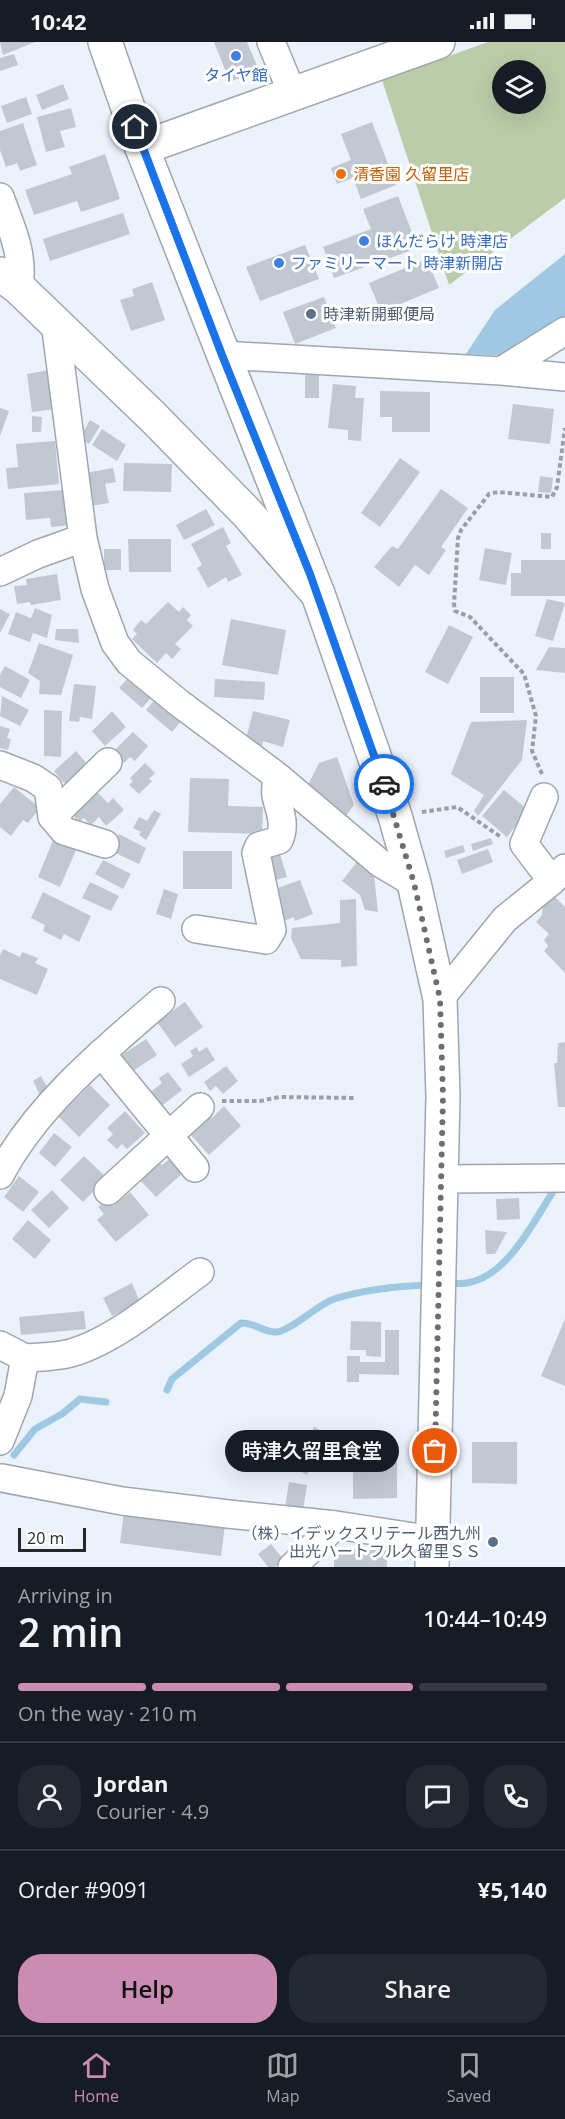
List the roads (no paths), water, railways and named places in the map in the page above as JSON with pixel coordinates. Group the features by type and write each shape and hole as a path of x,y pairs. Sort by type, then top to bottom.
{"main road":[{"path":"105,42 142,148 318,594 395,816 414,883 440,999 443,1096 432,1553"},
{"path":"142,148 438,42"},
{"path":"10,281 153,417 248,513 318,594"}],"street":[{"path":"271,42 293,95"},
{"path":"0,197 17,245 22,269 10,281"},
{"path":"55,322 83,538 95,589 115,643 129,662 277,776 380,863 414,883"},
{"path":"501,371 565,331"},
{"path":"222,355 501,371 565,377"},
{"path":"0,572 38,554 83,538"},
{"path":"52,817 108,762"},
{"path":"0,765 33,778 48,789 52,817 64,831 105,844"},
{"path":"196,929 266,940 272,930 256,853 260,846 279,840 281,835 282,816 275,793 277,776"},
{"path":"440,999 505,919 558,875 524,844 544,797"},
{"path":"0,1175 12,1153 41,1116 101,1053 161,1001"},
{"path":"101,1053 195,1168"},
{"path":"108,1191 200,1107"},
{"path":"441,1179 552,1178"},
{"path":"0,1344 25,1358 72,1352 127,1325 200,1272"},
{"path":"0,1442 18,1396 25,1358"},
{"path":"1,1473 122,1500 336,1525 432,1553"},
{"path":"292,1567 336,1525"}],"water":[{"path":"565,254 565,323 511,356 466,354 495,310"}],"waterway":[{"path":"448,1284 467,1283 482,1278 496,1269 509,1257 531,1228 558,1184"},
{"path":"167,1390 172,1379 241,1323 277,1332 290,1327 334,1299 382,1289 431,1285"},
{"path":"14,1455 35,1429 62,1414 80,1399 106,1402"}],"place":[{"name":"タイヤ館","path":"236,56"},
{"name":"清香園 久留里店","path":"341,174"},
{"name":"ほんだらけ 時津店","path":"364,241"},
{"name":"ファミリーマート 時津新開店","path":"279,263"},
{"name":"時津新開郵便局","path":"311,314"},
{"name":"時津久留里食堂","path":"435,1451"},
{"name":"（株）イデックスリテール西九州 出光ハートフル久留里ＳＳ","path":"493,1542"}]}
